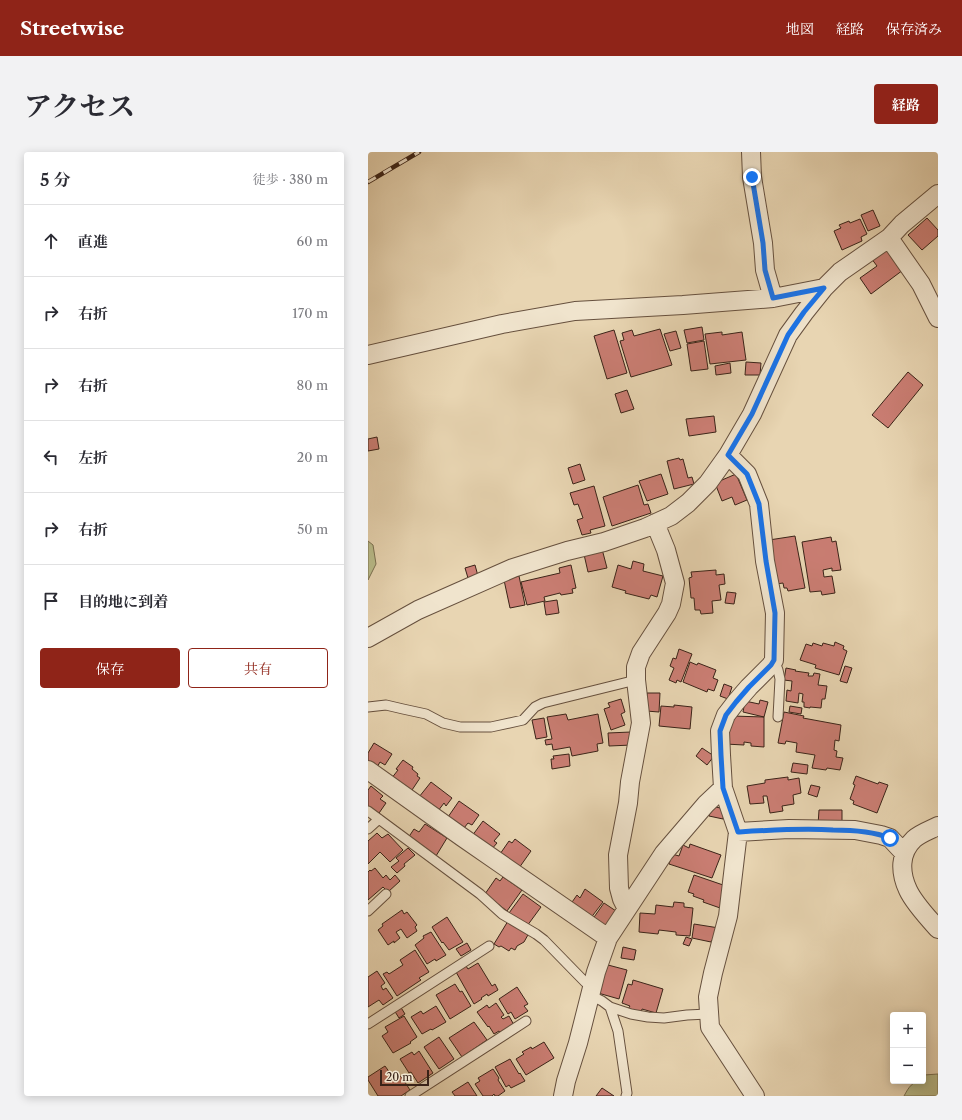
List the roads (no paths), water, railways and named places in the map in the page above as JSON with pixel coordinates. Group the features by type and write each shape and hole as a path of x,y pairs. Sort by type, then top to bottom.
{"street":[{"path":"751,152 752,177 762,236 765,270 773,298"},
{"path":"368,638 418,610 512,568 567,550 604,542 645,528 671,516 688,503 708,483 728,455 752,414 788,335 804,312 840,272 889,238 902,224 938,194"},
{"path":"889,238 921,284 938,318"},
{"path":"368,355 502,324 575,311 773,298 824,288"},
{"path":"728,455 747,474 759,504 766,561 775,613 774,660 726,715 720,731 723,788 738,832 728,916 712,972 708,997 708,1014 710,1027 755,1096"},
{"path":"628,909 622,899 619,888 618,855 641,723 636,667 641,653 672,604 675,583 666,550 655,523"},
{"path":"368,770 608,938"},
{"path":"563,1096 596,972 608,938 664,853 706,804 723,788"},
{"path":"938,826 921,834 913,840 904,853 902,861 902,874 908,891 938,929"},
{"path":"738,832 789,829 855,830 890,838 904,853"}],"lane":[{"path":"774,660 780,679 778,717"},
{"path":"368,707 386,705 426,714 443,724 460,727 491,727 523,720 535,707 543,703 636,680"},
{"path":"368,811 480,894 502,914 544,940 585,982 591,991 610,1007 631,1014 648,1017 664,1018 708,1014"},
{"path":"368,829 379,819"},
{"path":"368,911 386,894"},
{"path":"368,1024 490,946"},
{"path":"610,1007 618,1030 627,1093 626,1096"},
{"path":"410,1096 526,1022"}],"railway":[{"path":"368,182 419,152"}]}
